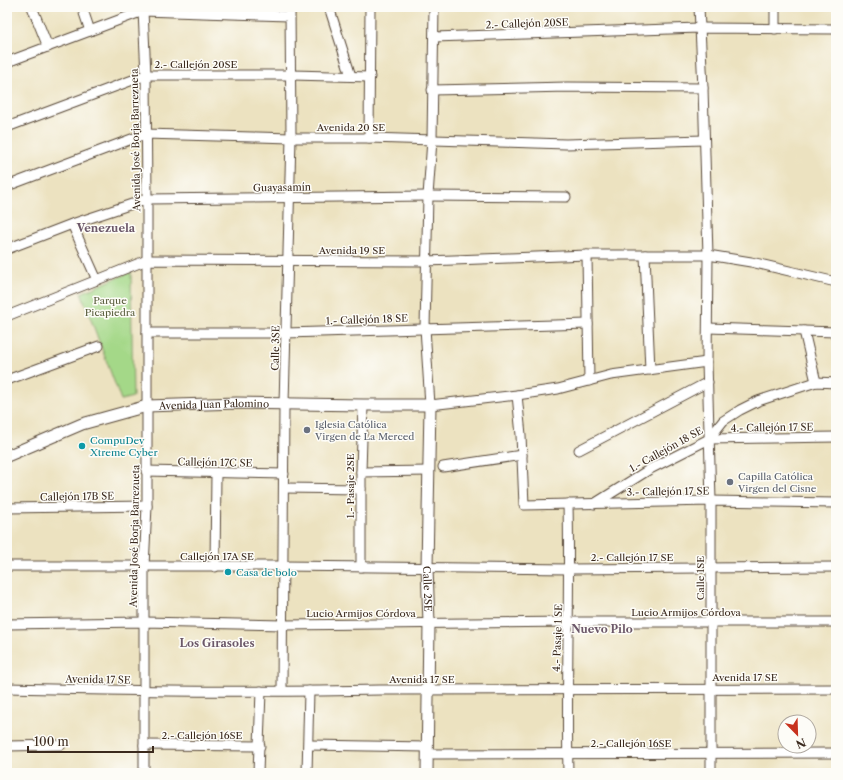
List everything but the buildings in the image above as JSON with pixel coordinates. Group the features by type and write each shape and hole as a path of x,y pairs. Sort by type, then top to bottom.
{"street":[{"path":"32,7 48,47"},
{"path":"82,7 90,31"},
{"path":"329,7 351,76"},
{"path":"369,138 370,7"},
{"path":"434,7 432,140 428,196 425,328 430,405 517,396 558,389 611,376 707,362"},
{"name":"Calle 1SE","path":"699,7 708,255 707,362 711,501 711,773"},
{"path":"775,7 775,29"},
{"path":"7,62 90,31 142,9 290,11"},
{"name":"Avenida José Borja Barrezueta","path":"142,9 146,75 147,199 144,773"},
{"name":"Calle 3SE","path":"282,690 284,404 292,75 290,11"},
{"name":"2.- Callejón 20SE","path":"434,36 699,28 836,28"},
{"name":"2.- Callejón 20SE","path":"7,127 146,75 292,75 370,77"},
{"path":"432,90 567,87 703,88"},
{"name":"Avenida 20 SE","path":"8,183 146,134 291,138 369,138 566,144 704,140"},
{"name":"Guayasamín","path":"7,249 72,224 147,199 428,196 566,197"},
{"path":"72,224 97,280"},
{"path":"587,255 589,381"},
{"name":"Avenida 19 SE","path":"7,316 147,260 426,261 587,255 708,255 751,262 835,282"},
{"path":"646,255 650,370"},
{"name":"1.- Callejón 18 SE","path":"147,333 286,333 588,324"},
{"path":"708,328 836,332"},
{"path":"804,331 816,382"},
{"path":"7,380 99,346"},
{"path":"579,450 708,382"},
{"name":"1.- Callejón 18 SE","path":"594,504 650,469 709,439 723,421 758,401 816,382 836,383"},
{"path":"444,467 522,455 517,396"},
{"name":"Avenida Juan Palomino","path":"7,456 82,424 147,406 237,403 430,405"},
{"name":"1.- Pasaje 2SE","path":"362,567 361,472 363,405"},
{"name":"Calle 2SE","path":"427,773 429,623 427,568 430,405"},
{"name":"4.- Callejón 17 SE","path":"709,439 836,437"},
{"name":"3.- Callejón 17 SE","path":"522,455 524,505 711,501 836,503"},
{"name":"Callejón 17C SE","path":"146,471 284,474"},
{"path":"361,472 429,471"},
{"path":"215,567 216,473"},
{"path":"284,488 361,489"},
{"name":"4.- Pasaje 1 SE","path":"568,504 570,569 567,690 568,773"},
{"name":"Callejón 17B SE","path":"7,508 146,506"},
{"name":"Callejón 17A SE","path":"7,566 282,566 427,568"},
{"name":"2.- Callejón 17 SE","path":"427,568 570,569 836,567"},
{"name":"Lucio Armijos Córdova","path":"7,624 144,622 282,625 569,622 836,622"},
{"name":"Avenida 17 SE","path":"7,688 144,691 428,691 711,688 836,689"},
{"path":"258,773 261,691"},
{"path":"307,773 310,691"},
{"path":"7,746 61,745"},
{"name":"2.- Callejón 16SE","path":"309,745 427,751 568,755 836,753"},
{"name":"2.- Callejón 16SE","path":"144,746 260,746"}],"green space":[{"name":"Parque Picapiedra","path":"131,272 133,397 121,400 81,293"}],"place":[{"name":"Iglesia Católica Virgen de La Merced","path":"307,430"},
{"name":"CompuDev Xtreme Cyber","path":"82,446"},
{"name":"Capilla Católica Virgen del Cisne","path":"730,482"},
{"name":"Casa de bolo","path":"228,572"}],"district":[{"name":"Venezuela","path":"106,228"},
{"name":"Nuevo Pilo","path":"602,629"},
{"name":"Los Girasoles","path":"217,643"}]}
